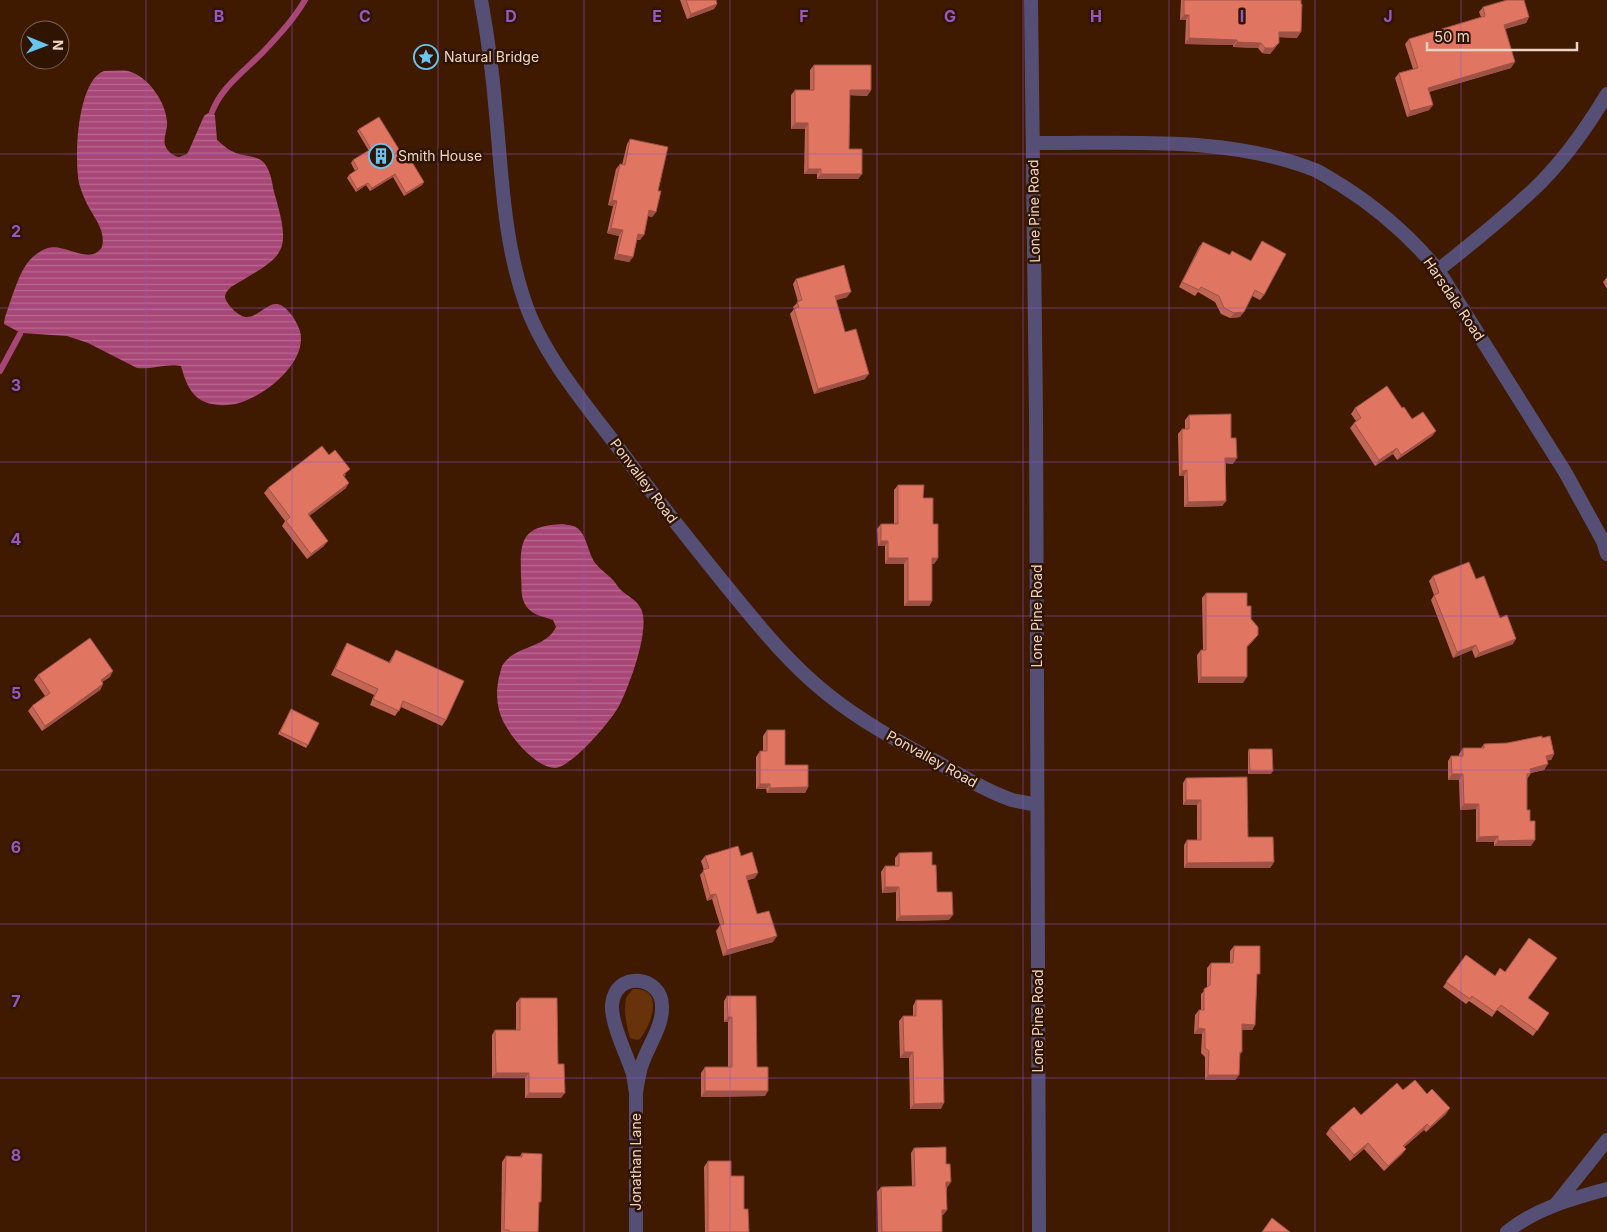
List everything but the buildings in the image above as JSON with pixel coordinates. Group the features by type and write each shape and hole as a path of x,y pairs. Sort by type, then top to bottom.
{"street":[{"name":"Ponvalley Road","path":"481,0 493,79 511,252 519,284 535,327 563,372 673,520 765,634 795,666 826,694 903,744 993,792 1014,801 1037,805"},
{"name":"Lone Pine Road","path":"1031,0 1039,1232"},
{"path":"1438,270 1476,240 1533,190 1578,139 1607,94"},
{"name":"Harsdale Road","path":"1033,143 1160,144 1206,146 1247,151 1271,155 1316,171 1352,192 1391,220 1422,250 1438,270 1565,472 1606,544"},
{"name":"Jonathan Lane","path":"636,1093 641,1066 661,1019 662,1007 661,995 655,987 636,980 621,984 615,990 612,1008 614,1020 633,1075 636,1093 636,1232"},
{"path":"1556,1204 1607,1140"},
{"path":"1507,1232 1521,1221 1556,1204 1607,1188"}],"shaded area":[{"path":"104,71 128,71 142,78 155,91 166,114 165,145 172,154 179,157 187,154 204,116 213,112 217,140 233,152 261,160 269,170 283,229 283,242 280,252 263,268 231,287 225,297 233,310 246,317 257,314 272,305 283,306 297,324 301,343 298,354 282,376 261,393 249,399 231,405 205,402 192,392 186,382 181,366 137,368 88,343 67,336 22,333 22,335 4,324 18,280 25,266 40,251 55,247 91,254 97,252 102,247 103,241 99,224 86,202 79,183 77,156 83,104 88,89 95,78"},
{"path":"563,524 574,526 580,531 596,564 621,590 637,603 643,618 643,630 633,672 615,713 581,752 562,766 555,768 541,764 534,759 511,734 501,716 497,690 502,666 507,659 545,639 556,627 553,620 532,612 524,603 521,553 526,537 531,532 549,525"},
{"path":"633,989 643,990 649,994 653,1008 648,1025 640,1039 637,1040 630,1038 625,1013 626,999"}],"waterway":[{"path":"212,112 222,94 281,33 305,0"},
{"path":"0,371 20,334"}],"place":[{"name":"Natural Bridge","path":"426,57"},
{"name":"Smith House","path":"381,156"}]}
